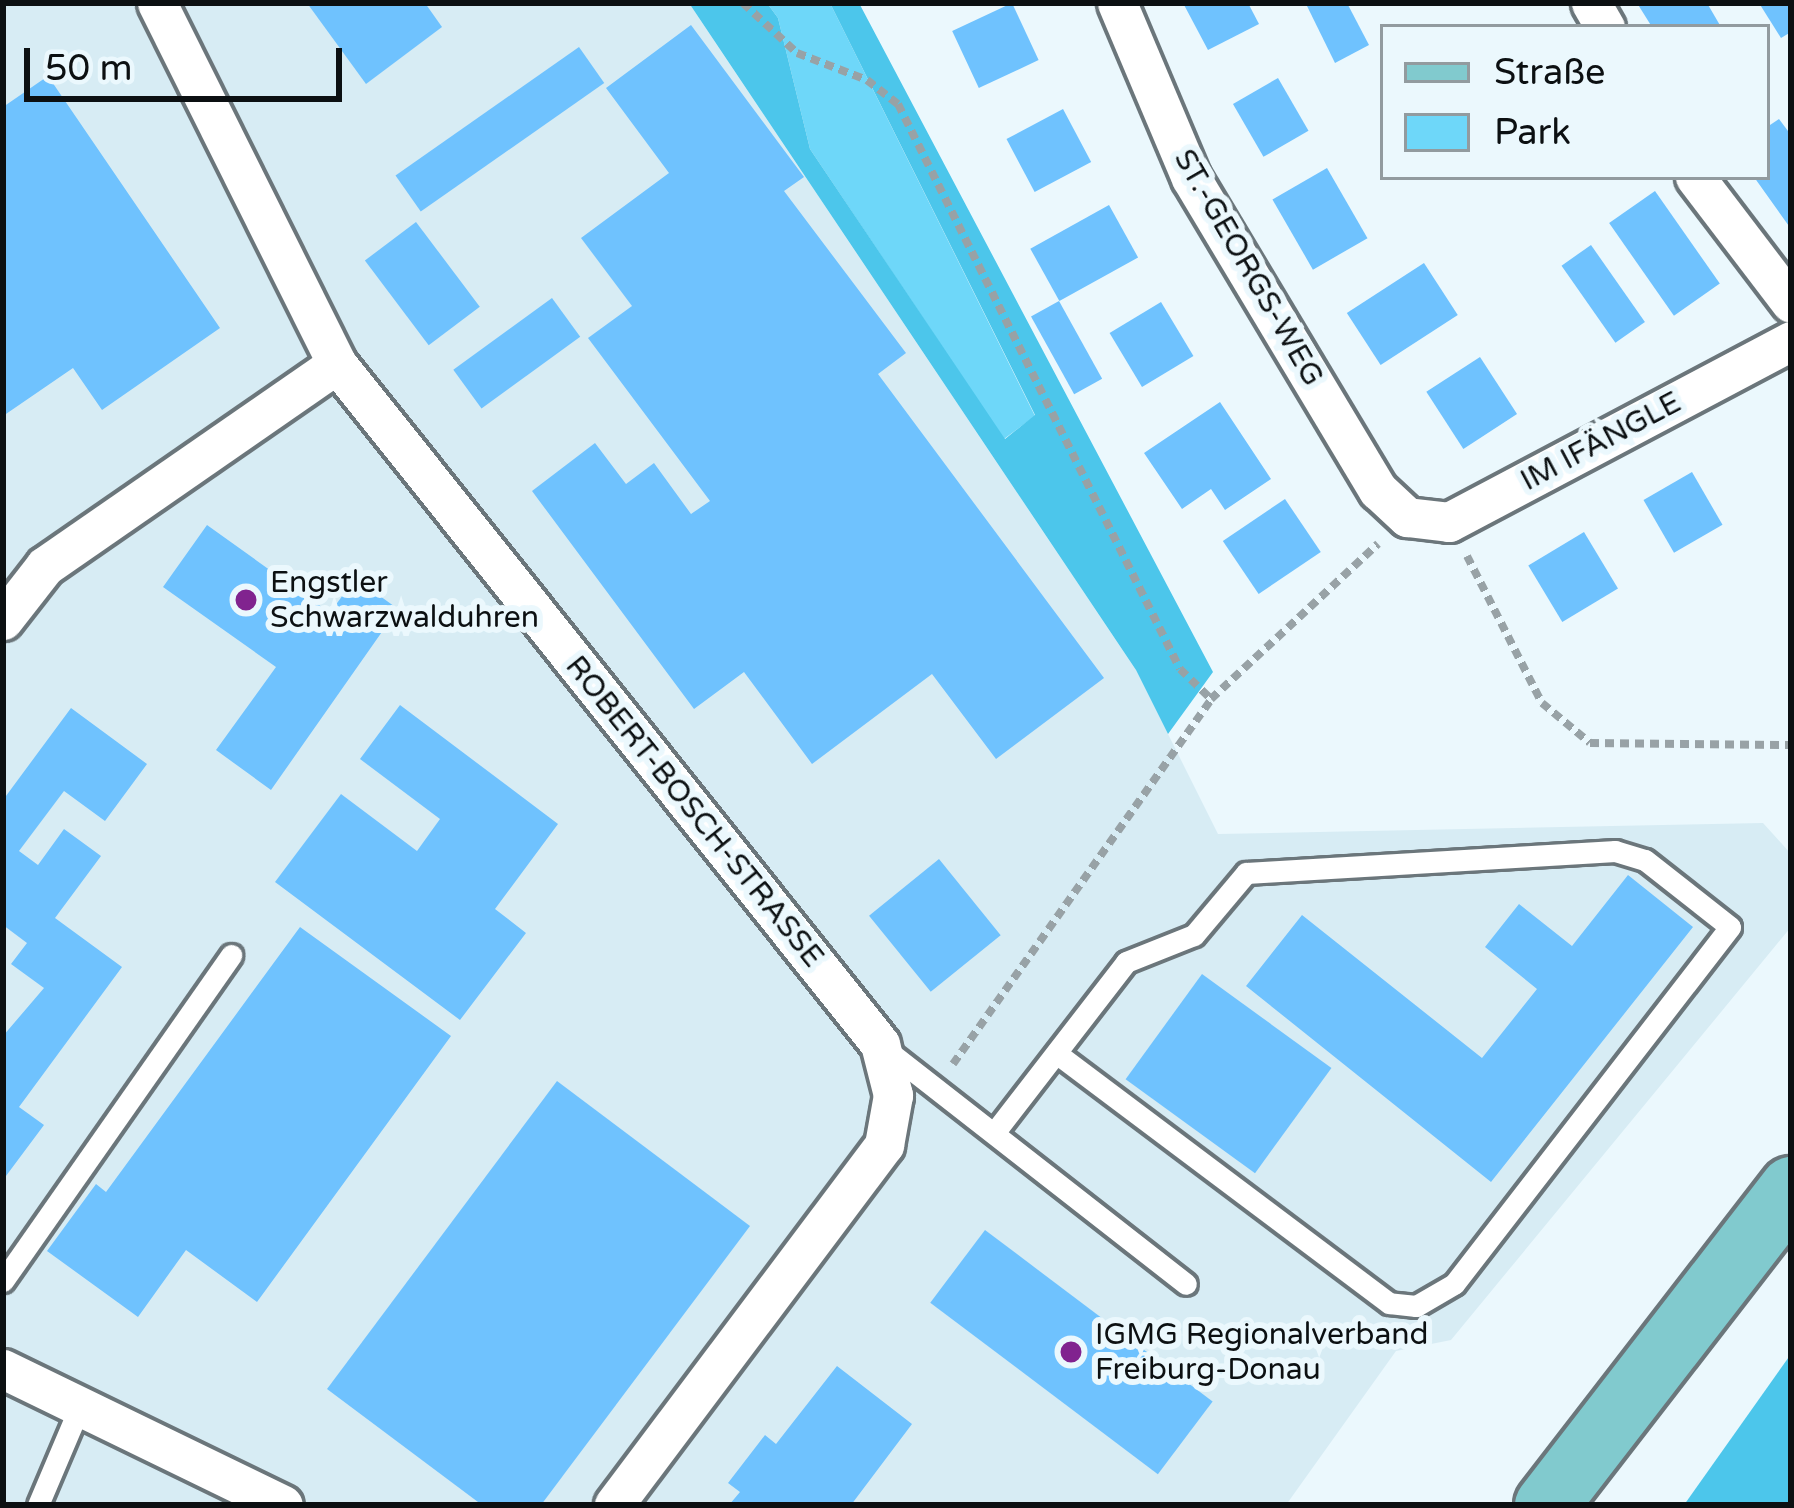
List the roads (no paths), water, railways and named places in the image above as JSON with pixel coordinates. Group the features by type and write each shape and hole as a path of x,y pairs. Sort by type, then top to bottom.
{"main road":[{"path":"1546,1505 1791,1188"}],"street":[{"name":"ROBERT-BOSCH-STRASSE","path":"157,3 337,364 880,1044 893,1095 884,1145 614,1505"},
{"name":"ST.-GEORGS-WEG","path":"1117,3 1191,178 1378,490 1407,517 1449,522"},
{"path":"1697,180 1791,303"},
{"name":"IM IFÄNGLE","path":"1449,522 1791,341"},
{"path":"3,620 45,566 337,364"},
{"path":"3,1369 283,1505"}],"lane":[{"path":"994,1133 1126,962 1194,935 1246,873 1616,851 1645,860 1730,927 1454,1284 1416,1306 1389,1303 1056,1053"},
{"path":"3,1281 231,955"},
{"path":"880,1044 1186,1283"},
{"path":"38,1505 80,1406"}],"place":[{"name":"Engstler Schwarzwalduhren","path":"246,600"},
{"name":"IGMG Regionalverband Freiburg-Donau","path":"1071,1352"}]}
